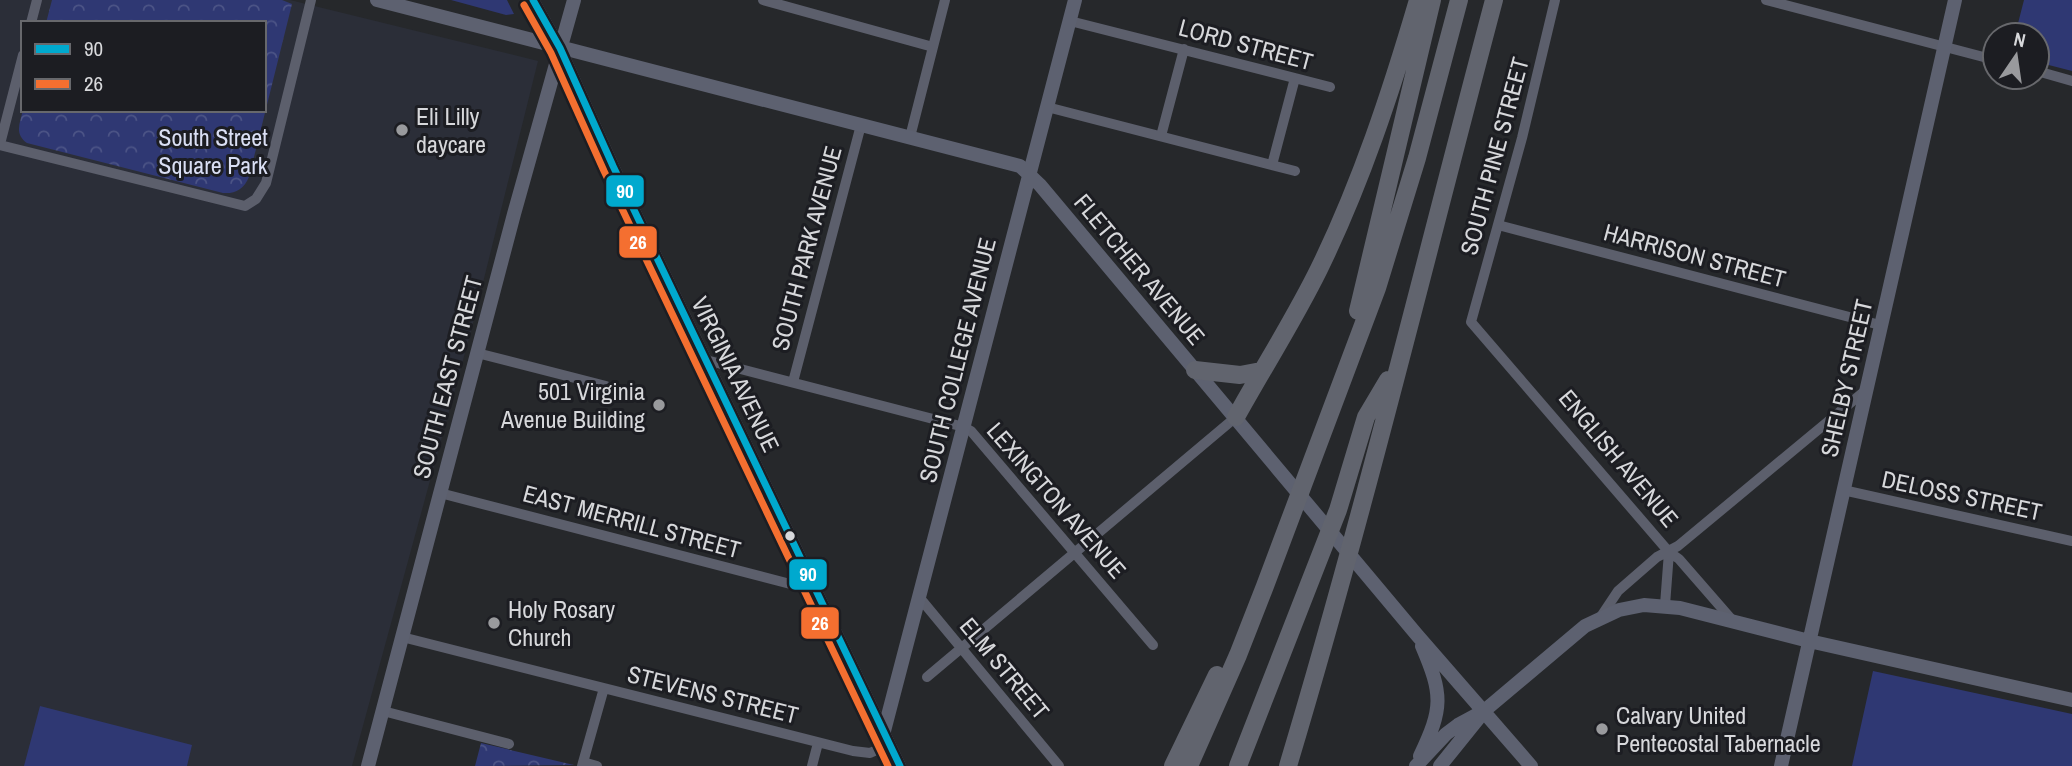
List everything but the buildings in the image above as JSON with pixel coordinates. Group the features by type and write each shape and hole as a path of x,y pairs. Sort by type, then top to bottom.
{"highway":[{"path":"1236,417 1293,319 1338,227 1383,113 1418,0"},
{"path":"1338,396 1432,0"},
{"path":"1189,766 1238,655 1338,396 1402,210 1459,0"},
{"path":"1288,766 1375,460 1398,362 1494,0"},
{"path":"1238,766 1338,510 1366,417 1398,362"},
{"path":"1195,370 1233,375 1261,371"},
{"path":"1173,766 1285,533"}],"main road":[{"name":"FLETCHER AVENUE","path":"377,0 1020,166 1531,766"},
{"name":"SOUTH EAST STREET","path":"368,766 574,0"},
{"name":"SOUTH COLLEGE AVENUE","path":"887,738 919,597 1075,0"},
{"name":"SHELBY STREET","path":"1781,766 1955,0"},
{"path":"1440,766 1484,711 1585,626 1628,607 1665,605 1809,641 2072,700"},
{"path":"1416,766 1433,728 1438,699 1436,681 1417,635"},
{"path":"1416,766 1446,734 1484,711"}],"street":[{"path":"32,21 37,0"},
{"path":"21,63 0,145 245,206 256,199 266,183 311,0"},
{"name":"VIRGINIA AVENUE","path":"533,0 560,48 613,166 901,766"},
{"path":"763,0 933,47"},
{"path":"910,137 945,0"},
{"name":"SOUTH PINE STREET","path":"1471,322 1525,125 1555,0"},
{"path":"1766,0 1981,56"},
{"name":"LORD STREET","path":"1070,21 1330,87"},
{"path":"1161,136 1184,49"},
{"path":"2051,75 2072,81"},
{"path":"1272,165 1295,78"},
{"path":"1047,107 1295,171"},
{"name":"SOUTH PARK AVENUE","path":"793,382 860,125"},
{"name":"HARRISON STREET","path":"1498,225 1880,326"},
{"name":"ENGLISH AVENUE","path":"1471,322 1669,552 1679,559 1733,622"},
{"path":"477,353 606,386"},
{"name":"LEXINGTON AVENUE","path":"706,360 964,427 978,436 1153,645"},
{"path":"1600,618 1618,591 1657,557 1669,552 1867,389"},
{"path":"927,677 1236,417"},
{"name":"DELOSS STREET","path":"1843,490 2072,541"},
{"name":"EAST MERRILL STREET","path":"440,493 798,586 812,582"},
{"path":"1665,605 1669,552"},
{"name":"ELM STREET","path":"919,597 1059,766"},
{"name":"STEVENS STREET","path":"402,637 863,753 876,751 887,738"},
{"path":"597,766 582,764 604,688"},
{"path":"383,711 509,744"},
{"path":"812,766 818,743"}],"shaded area":[{"path":"0,0 290,0 538,61 472,327 352,766 0,766"}],"green space":[{"name":"South Street Square Park","path":"52,0 282,0 292,4 266,109 266,21 47,21"},
{"path":"451,0 507,0 514,14 506,15"},
{"path":"2024,0 2072,0 2072,71 2051,66 2051,21 2019,21"},
{"name":"South Street Square Park","path":"23,112 265,112 249,177 242,188 231,193 27,143 20,136"},
{"path":"1873,671 2072,714 2072,766 1852,766"},
{"path":"40,706 192,745 187,766 24,766"},
{"path":"481,743 574,765 475,766"}],"transit line":[{"name":"90","path":"533,0 560,48 613,166 900,766"},
{"name":"26","path":"524,5 551,53 604,171 888,766"}],"place":[{"name":"Eli Lilly daycare","path":"402,130"},
{"name":"501 Virginia Avenue Building","path":"659,405"},
{"name":"Holy Rosary Church","path":"494,623"},
{"name":"Calvary United Pentecostal Tabernacle","path":"1602,729"}]}
